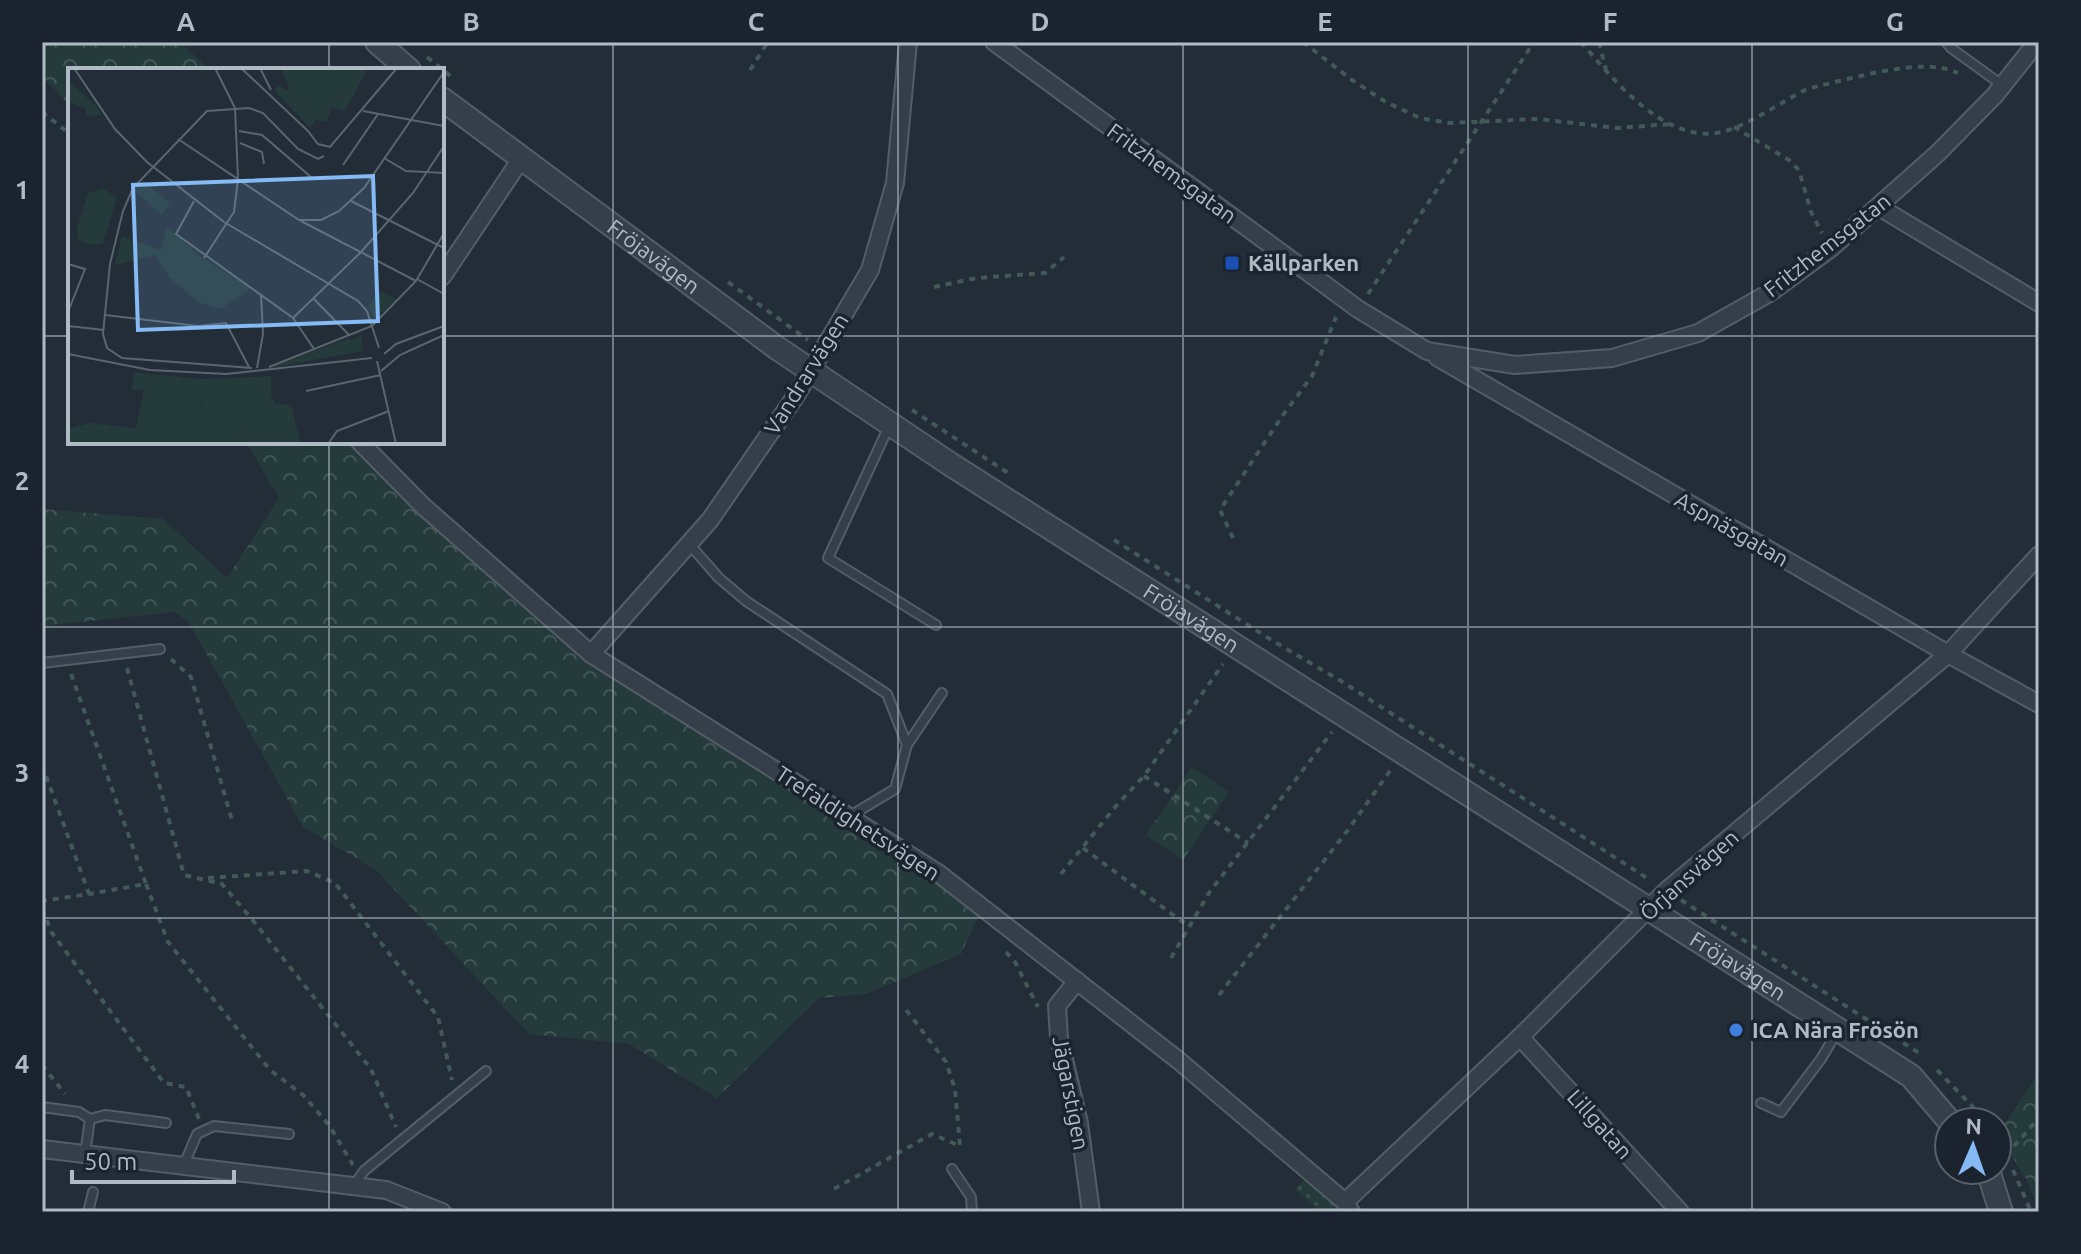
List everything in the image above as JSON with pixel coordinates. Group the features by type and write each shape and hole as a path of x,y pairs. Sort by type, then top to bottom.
{"street":[{"path":"377,42 415,61"},
{"name":"Vandrarvägen","path":"591,654 710,520 817,360 870,270 895,183 908,42"},
{"name":"Fritzhemsgatan","path":"994,42 1358,309 1427,351 1515,365 1612,358 1698,333 1771,292 1830,249 1938,153 2002,85 2037,42"},
{"name":"Fröjavägen","path":"444,101 777,348 817,360 890,423 1911,1076 1936,1106"},
{"path":"444,274 521,159"},
{"path":"1879,207 2039,303"},
{"name":"Aspnäsgatan","path":"1427,351 2039,704"},
{"name":"Trefaldighetsvägen","path":"362,444 423,506 591,654 938,873 1178,1060 1348,1207"},
{"name":"Örjansvägen","path":"1348,1207 1666,891 1948,654 2039,555"},
{"name":"Jägarstigen","path":"1077,981 1057,1006 1059,1038 1079,1123 1091,1212"},
{"name":"Lillgatan","path":"1520,1037 1680,1212"},
{"path":"42,1149 183,1167 357,1181 442,1212"},
{"path":"1993,1186 2001,1212"}],"lane":[{"path":"1946,42 2002,85"},
{"path":"890,423 828,558 936,625"},
{"path":"689,544 719,578 746,601 887,694 907,745"},
{"path":"42,663 160,649"},
{"path":"849,817 895,789 907,745 942,693"},
{"path":"1761,1103 1781,1112 1821,1059 1838,1029"},
{"path":"357,1181 486,1071"},
{"path":"42,1107 79,1112 90,1119 105,1115 166,1123"},
{"path":"85,1154 90,1119"},
{"path":"183,1167 197,1134 214,1126 289,1134"},
{"path":"952,1169 971,1197 972,1212"},
{"path":"88,1212 93,1192"}],"path":[{"path":"750,70 766,42"},
{"path":"1303,42 1352,80 1386,102 1420,118 1449,123 1522,119 1617,128 1672,124"},
{"path":"1233,538 1220,510 1312,376 1335,317 1358,309 1534,42"},
{"path":"1581,42 1647,110 1672,124 1703,134 1734,127 1818,86 1917,67 1945,68 1964,77"},
{"path":"1599,42 1607,72"},
{"path":"444,75 455,80"},
{"path":"42,112 68,132"},
{"path":"1734,127 1789,160 1799,170 1811,212 1830,249"},
{"path":"934,287 976,278 1045,273 1064,257"},
{"path":"717,275 817,360"},
{"path":"901,402 1009,473"},
{"path":"1110,538 1341,681 1913,1048 1922,1057"},
{"path":"1061,874 1144,776 1237,645"},
{"path":"160,649 191,677 233,824"},
{"path":"123,654 184,875 222,884 318,999 371,1069 402,1140"},
{"path":"66,660 168,942 270,1070 303,1095 329,1125 357,1181"},
{"path":"1171,958 1209,893 1345,714"},
{"path":"1219,995 1348,830 1404,751"},
{"path":"42,765 89,894"},
{"path":"1144,776 1248,843"},
{"path":"1083,848 1188,926"},
{"path":"201,879 307,871 335,883 438,1017 455,1096"},
{"path":"42,901 146,884"},
{"path":"42,909 52,933 164,1083 186,1087 204,1131"},
{"path":"998,943 1015,962 1040,1012 1059,1038"},
{"path":"834,1189 932,1134 960,1146 955,1089 946,1062 904,1007"},
{"path":"42,1065 79,1112"},
{"path":"1931,1065 1972,1106"},
{"path":"2013,1146 2039,1118"}],"green space":[{"path":"42,42 180,42 208,68 68,68 68,104 42,76"},
{"path":"247,444 356,444 416,505 563,641 936,881 979,915 961,954 866,994 819,998 717,1098 629,1044 529,1034 375,869 303,827 188,621 174,612 42,626 42,509 163,519 227,578 279,498"},
{"path":"1192,767 1229,792 1183,860 1146,835"},
{"path":"2039,1073 2039,1212 2027,1180 2013,1158 2013,1112"},
{"path":"1310,1174 1351,1212 1320,1212 1295,1189"}],"place":[{"name":"Källparken","path":"1232,263"},
{"name":"ICA Nära Frösön","path":"1736,1030"}]}
